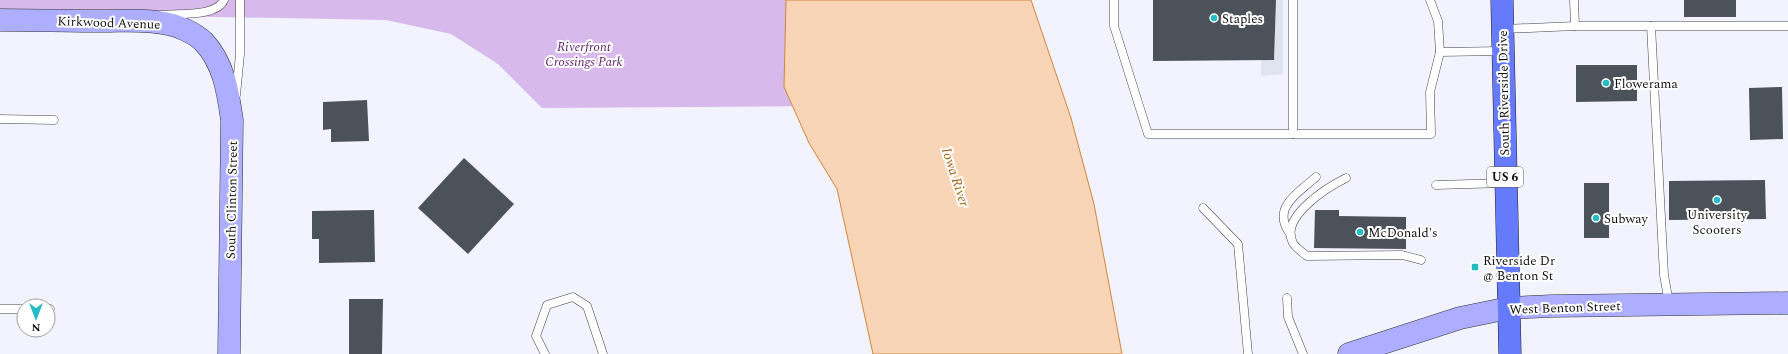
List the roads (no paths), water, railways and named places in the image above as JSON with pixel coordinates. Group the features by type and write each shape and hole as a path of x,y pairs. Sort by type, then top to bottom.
{"main road":[{"name":"South Riverside Drive","path":"1502,0 1501,29 1510,354"}],"street":[{"name":"Kirkwood Avenue","path":"0,20 131,21 168,24 194,34 203,41 210,50"},
{"name":"South Clinton Street","path":"210,50 221,68 227,85 232,120 229,354"},
{"name":"West Benton Street","path":"1349,354 1392,344 1460,318 1508,308 1788,303"}],"lane":[{"path":"131,21 174,13 205,12 217,9 224,0"},
{"path":"232,120 239,73 240,0"},
{"path":"1114,0 1114,26 1148,134 1431,134 1430,92 1440,52 1438,21 1430,0"},
{"path":"1293,0 1293,134"},
{"path":"1574,0 1575,26"},
{"path":"1501,29 1575,26 1788,26"},
{"path":"1651,26 1664,275 1670,305"},
{"path":"1440,52 1502,51"},
{"path":"0,119 54,120"},
{"path":"1291,235 1284,226 1283,213 1286,205 1297,191 1316,177"},
{"path":"1346,178 1317,195 1298,215 1291,225 1293,243 1306,256 1402,255 1421,260"},
{"path":"1436,185 1505,183"},
{"path":"1203,208 1238,244 1248,354"},
{"path":"545,354 536,336 547,305 573,297 587,306 603,354"},
{"path":"1287,298 1288,317 1303,354"},
{"path":"0,309 16,309"}],"water":[{"name":"Iowa River","path":"786,0 1031,0 1071,118 1094,204 1122,354 873,354 837,189 809,143 784,87"}],"place":[{"name":"Staples","path":"1214,18"},
{"name":"Flowerama","path":"1606,83"},
{"name":"University Scooters","path":"1717,200"},
{"name":"Subway","path":"1596,218"},
{"name":"McDonald's","path":"1360,232"},
{"name":"Riverside Dr @ Benton St","path":"1475,267"}],"park label":[{"name":"Riverfront Crossings Park","path":"584,54"}]}
